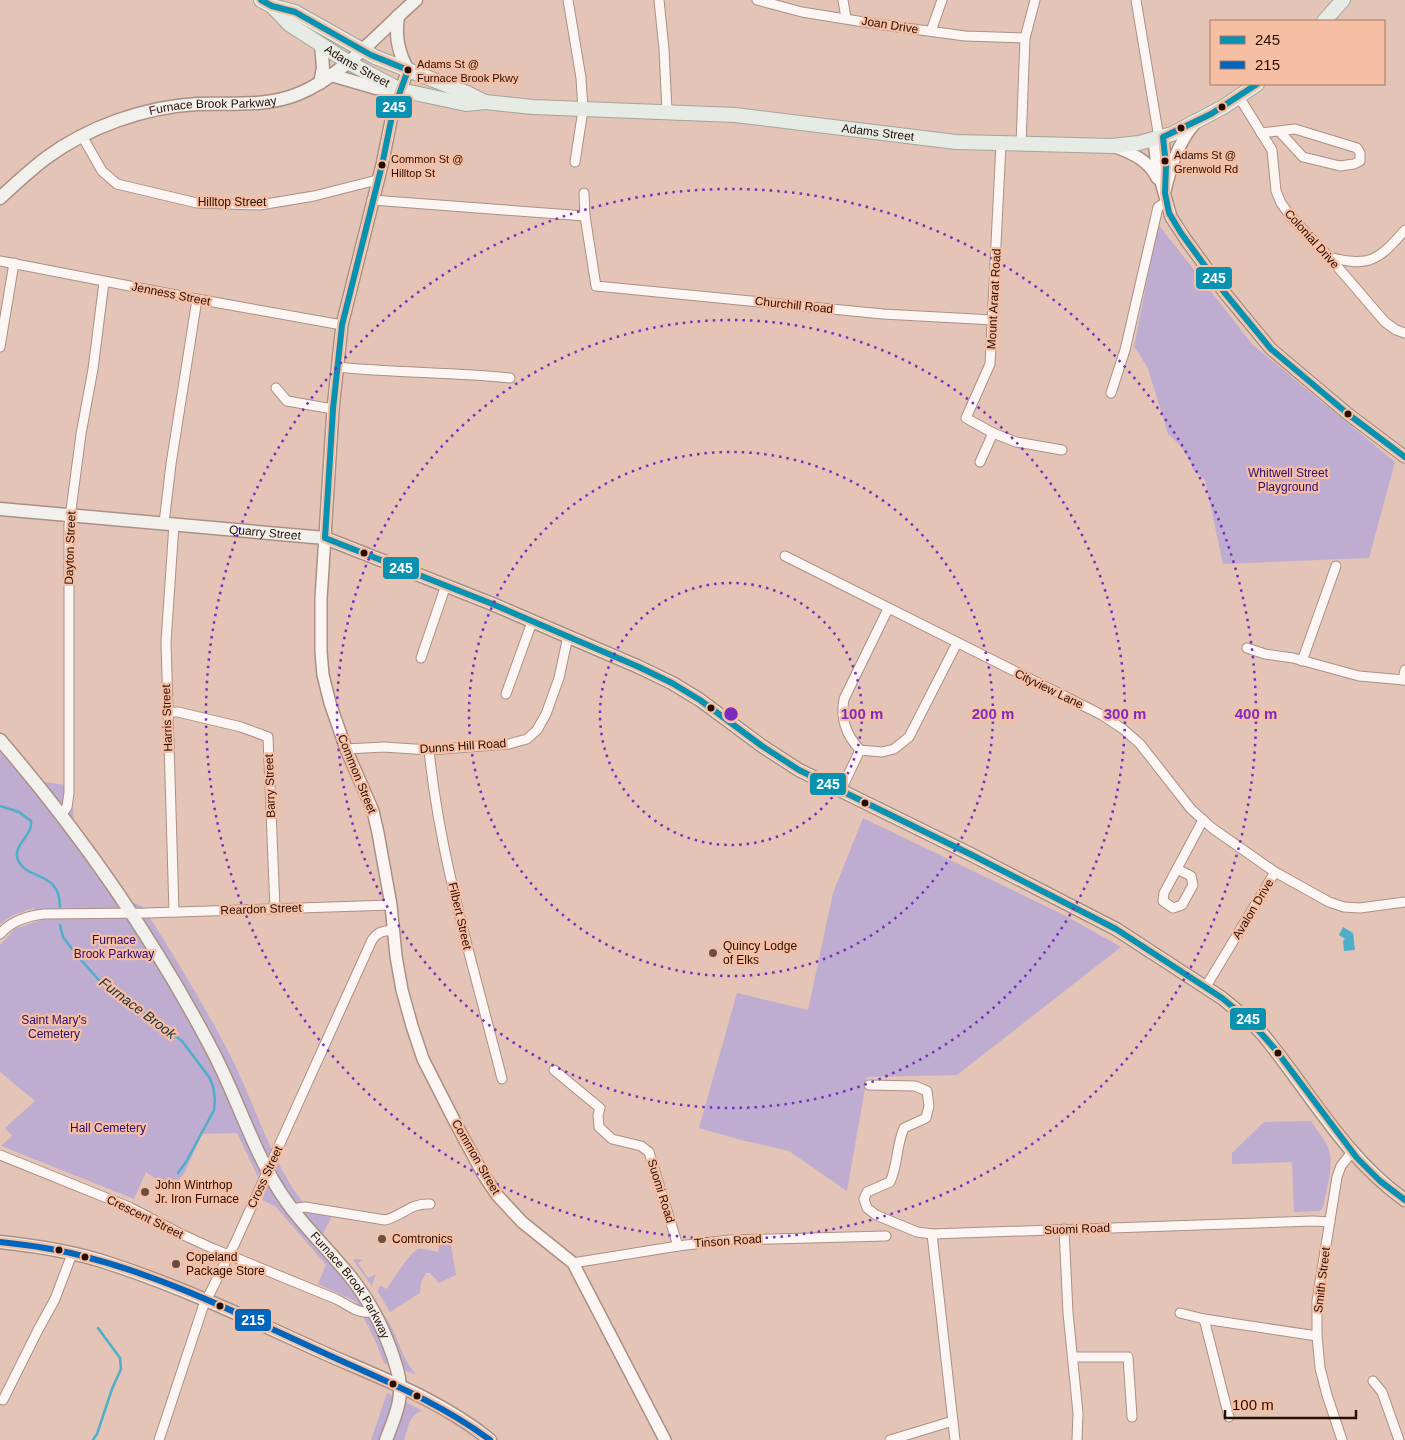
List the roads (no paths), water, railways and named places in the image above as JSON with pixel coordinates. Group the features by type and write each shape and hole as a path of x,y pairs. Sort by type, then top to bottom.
{"main road":[{"name":"Furnace Brook Parkway","path":"0,198 48,157 82,136 118,120 160,108 196,104 260,103 298,94 320,83 348,62 416,0"},
{"path":"1325,20 1343,0"},
{"name":"Adams Street","path":"267,3 295,12 375,57 467,93 485,102"},
{"name":"Adams Street","path":"267,3 289,24 348,62 400,90 466,104 485,102 583,110 667,111 736,115 925,138 1001,144 1112,146 1133,144 1158,138 1196,121 1256,85"},
{"path":"398,16 397,38 399,50 408,70"},
{"path":"320,83 323,68 321,44"},
{"path":"331,75 376,88 400,90"},
{"name":"Quarry Street","path":"0,509 325,538 446,585 568,636 672,683 700,700 762,746 800,770 1116,929 1222,998 1251,1022 1264,1036 1352,1152 1380,1181 1405,1200"},
{"name":"Furnace Brook Parkway","path":"0,740 62,815 131,913 211,1047 268,1170 293,1211 352,1280 372,1310 390,1348 401,1387 400,1403 386,1440"},
{"path":"0,1242 34,1246 110,1263 206,1300 433,1402 490,1440"}],"street":[{"path":"568,0 581,78 583,110 575,162"},
{"path":"659,0 667,111"},
{"name":"Joan Drive","path":"757,0 802,12 965,36 1025,38"},
{"path":"843,0 846,18"},
{"path":"930,31 942,0"},
{"path":"1021,144 1025,38 1035,0"},
{"path":"1136,0 1158,138 1166,166 1165,198"},
{"name":"Common Street","path":"408,70 393,111 342,324 333,409 321,600 322,667 330,703 346,749 373,811 391,905 402,990 423,1059 483,1174 497,1195 522,1222 572,1263 665,1440"},
{"name":"Colonial Drive","path":"1239,96 1272,150 1275,185 1281,203 1291,217 1329,257 1385,322 1396,330 1405,333"},
{"path":"1111,393 1126,350 1158,207 1165,198 1171,166 1177,150 1196,121"},
{"path":"1261,133 1295,129 1357,148 1360,153 1360,161 1340,166 1303,157 1279,131"},
{"name":"Hilltop Street","path":"82,136 102,171 117,184 197,203 260,205 314,196 377,180"},
{"name":"Mount Ararat Road","path":"993,433 966,418 990,364 1001,144"},
{"path":"1112,146 1131,153 1154,170 1173,220 1186,240 1224,292 1271,349 1341,408 1405,457"},
{"path":"372,200 585,216 584,193"},
{"name":"Churchill Road","path":"585,216 596,286 883,314 993,320"},
{"path":"1329,257 1352,262 1375,258 1388,250 1405,230"},
{"name":"Jenness Street","path":"0,261 104,282 342,324"},
{"path":"0,347 14,263"},
{"name":"Dayton Street","path":"62,815 67,807 69,793 70,515 81,434 93,369 104,282"},
{"name":"Harris Street","path":"174,912 166,642 171,464 197,299"},
{"path":"337,367 510,378"},
{"path":"276,388 287,402 333,409"},
{"path":"980,462 993,433 1016,442 1062,450"},
{"name":"Cityview Lane","path":"785,556 1102,715 1123,729 1140,744 1191,809 1212,828 1275,872"},
{"path":"1302,661 1336,566"},
{"path":"422,658 446,585"},
{"path":"888,609 844,699 842,710 847,732 853,743 860,750 876,752 894,749 909,738 957,643"},
{"path":"506,694 532,622"},
{"name":"Dunns Hill Road","path":"346,749 384,747 429,750 508,744 527,739 537,730 546,714 559,678 568,636"},
{"path":"1247,648 1359,676 1404,680 1405,670"},
{"name":"Barry Street","path":"167,712 178,712 241,726 268,737 275,909"},
{"name":"Filbert Street","path":"429,750 432,783 440,830 465,938 502,1079"},
{"path":"841,790 860,750"},
{"path":"1177,869 1204,820"},
{"name":"Avalon Drive","path":"1204,988 1275,872 1329,902 1344,908 1360,908 1405,902"},
{"name":"Reardon Street","path":"0,934 11,924 22,918 36,915 391,905"},
{"name":"Cross Street","path":"159,1440 206,1300 268,1170 372,940 381,931 393,930"},
{"name":"Suomi Road","path":"554,1070 600,1108 598,1115 599,1127 612,1139 641,1146 649,1152 678,1246"},
{"name":"Suomi Road","path":"869,1085 915,1086 927,1091 929,1106 926,1118 904,1128 899,1142 895,1171 890,1182 868,1192 864,1199 867,1208 876,1215 917,1232 932,1234 1330,1222"},
{"name":"Smith Street","path":"1342,1440 1320,1368 1317,1336 1317,1301 1338,1173 1352,1152"},
{"name":"Crescent Street","path":"0,1155 129,1207 185,1236 336,1299 362,1313 372,1310"},
{"path":"293,1211 305,1207 385,1220 393,1218 418,1204 430,1204"},
{"path":"1064,1230 1068,1313 1078,1413 1077,1440"},
{"path":"932,1234 955,1440"},
{"name":"Tinson Road","path":"572,1263 728,1240 886,1236"},
{"path":"3,1400 55,1300 72,1254"},
{"path":"1180,1313 1204,1320 1317,1336"},
{"path":"1204,1320 1230,1417"},
{"path":"1073,1357 1128,1357 1132,1417"},
{"path":"1373,1381 1382,1392 1399,1440"},
{"path":"890,1440 953,1421"}],"water":[{"path":"1343,927 1353,933 1355,950 1344,951 1343,941 1345,939 1339,935"}],"waterway":[{"name":"Furnace Brook","path":"0,806 19,812 31,821 29,831 18,850 18,860 22,867 49,881 55,887 59,895 60,907"},
{"name":"Furnace Brook","path":"60,925 63,937 98,979 182,1041 209,1077 213,1086 214,1110 178,1173"},
{"name":"Furnace Brook","path":"93,1440 97,1434 112,1389 121,1369 120,1358 98,1328"}],"place":[{"name":"Adams St @ Furnace Brook Pkwy","path":"408,70"},
{"name":"Adams St @ Grenwold Rd","path":"1165,161"},
{"name":"Common St @ Hilltop St","path":"382,165"},
{"name":"Quincy Lodge of Elks","path":"713,953"},
{"name":"John Wintrhop Jr. Iron Furnace","path":"145,1192"},
{"name":"Comtronics","path":"382,1239"},
{"name":"Copeland Package Store","path":"176,1264"}],"park label":[{"name":"Whitwell Street Playground","path":"1288,480"},
{"name":"Saint Mary's Cemetery","path":"54,1027"},
{"name":"Hall Cemetery","path":"108,1128"}]}
